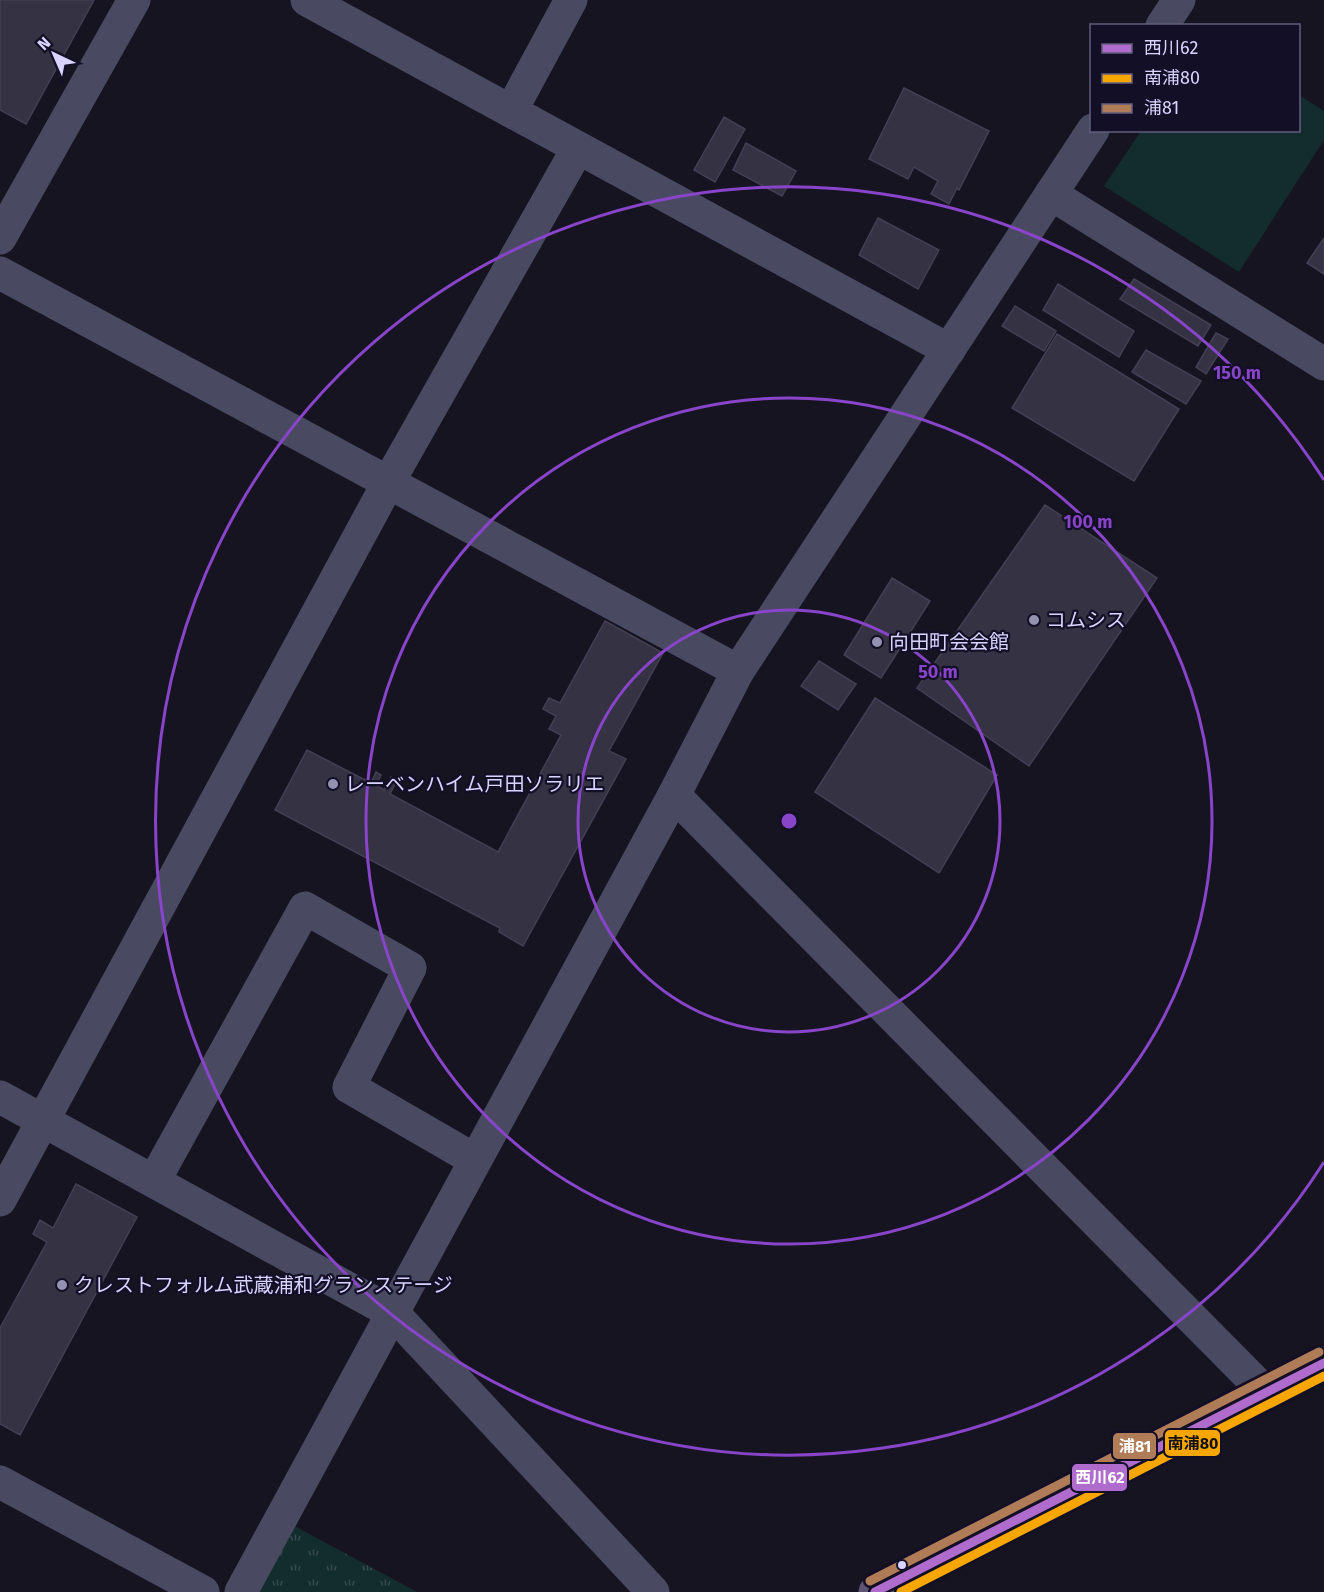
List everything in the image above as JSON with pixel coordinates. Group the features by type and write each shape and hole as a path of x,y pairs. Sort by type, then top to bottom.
{"main road":[{"path":"875,1592 1324,1363"}],"street":[{"path":"0,238 134,0"},
{"path":"307,0 949,350"},
{"path":"511,111 571,0"},
{"path":"1163,24 1179,0"},
{"path":"240,1592 674,795 738,671 1092,132"},
{"path":"0,1200 388,483 578,148"},
{"path":"1051,194 1324,364"},
{"path":"0,273 738,671"},
{"path":"674,795 1266,1393"},
{"path":"154,1181 305,908 410,968 349,1087 475,1160"},
{"path":"0,1097 393,1313 653,1592"},
{"path":"0,1482 203,1592"}],"green space":[{"path":"1300,96 1324,111 1324,140 1239,272 1104,186 1140,132 1300,132"},
{"path":"287,1522 417,1592 250,1592"}],"building":[{"path":"0,0 94,0 26,124 0,110"},
{"path":"904,88 989,131 959,190 957,188 949,204 931,194 938,181 914,167 908,179 869,159"},
{"path":"724,117 745,129 715,182 694,170"},
{"path":"746,143 796,171 782,196 733,170"},
{"path":"878,218 939,250 918,289 859,255"},
{"path":"1324,238 1324,274 1307,263"},
{"path":"1134,279 1211,325 1198,346 1120,299"},
{"path":"1058,284 1134,331 1119,357 1043,310"},
{"path":"1015,306 1056,331 1044,351 1002,326"},
{"path":"1216,333 1228,339 1206,374 1196,367"},
{"path":"1057,334 1179,409 1134,481 1012,408"},
{"path":"1146,350 1201,381 1186,404 1132,372"},
{"path":"1045,505 1157,578 1029,766 917,688"},
{"path":"892,578 930,601 881,678 844,655"},
{"name":"レーベンハイム戸田ソラリエ","path":"605,621 663,653 609,751 626,759 523,946 499,932 500,928 275,810 307,750 371,783 376,772 381,775 376,785 384,790 391,777 397,780 390,794 498,852 561,735 549,729 556,716 543,709 549,698 560,703"},
{"path":"819,661 856,684 838,710 801,686"},
{"path":"875,698 997,775 939,873 815,792"},
{"name":"クレストフォルム武蔵浦和グランステージ","path":"76,1184 137,1217 20,1435 0,1424 0,1328 47,1242 33,1234 40,1220 53,1228"}],"transit line":[{"name":"浦81","path":"870,1581 1319,1352"},
{"name":"西川62","path":"875,1592 1324,1363"},
{"name":"南浦80","path":"901,1592 1324,1376"}],"place":[{"name":"コムシス","path":"1034,620"},
{"name":"向田町会会館","path":"877,642"},
{"name":"レーベンハイム戸田ソラリエ","path":"333,784"},
{"name":"クレストフォルム武蔵浦和グランステージ","path":"62,1285"}]}
